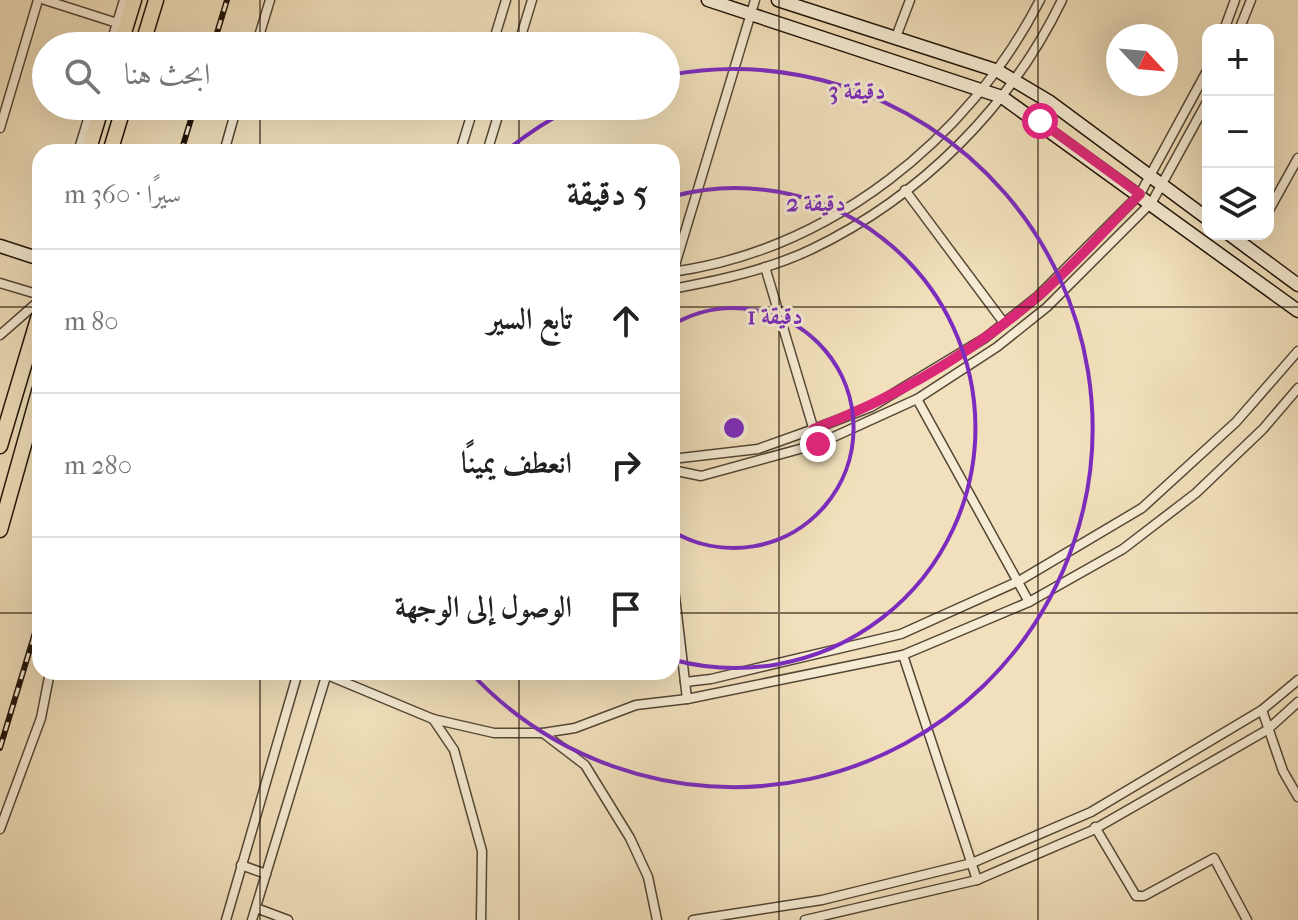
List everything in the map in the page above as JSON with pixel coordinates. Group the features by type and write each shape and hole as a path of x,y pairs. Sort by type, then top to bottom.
{"main road":[{"path":"124,32 134,0"},
{"path":"146,32 156,0"},
{"path":"90,144 98,120"},
{"path":"112,144 120,120"},
{"path":"0,446 32,339"},
{"path":"0,530 32,416"}],"street":[{"path":"0,128 38,0"},
{"path":"45,0 117,23"},
{"path":"114,32 124,0"},
{"path":"260,32 270,0"},
{"path":"496,32 506,0"},
{"path":"522,32 532,0"},
{"path":"708,0 986,89 1002,97 1152,202 1298,311"},
{"path":"680,247 755,0"},
{"path":"778,0 998,71 1015,80 1202,214"},
{"path":"896,37 910,0"},
{"path":"680,271 734,260 808,229 865,196 935,143 986,89 1040,0"},
{"path":"680,287 765,267 813,248 875,212 905,190 951,154 1002,97 1062,0"},
{"path":"1226,24 1235,0"},
{"path":"1241,24 1251,0"},
{"path":"680,458 758,449 871,407 1004,323 1038,296 1140,194 1202,80"},
{"path":"680,472 701,476 818,444 917,399 997,347 1047,307 1152,202 1202,111"},
{"path":"80,144 88,120"},
{"path":"226,144 233,120"},
{"path":"462,144 470,120"},
{"path":"489,144 497,120"},
{"path":"1274,201 1298,158"},
{"path":"905,190 1004,323"},
{"path":"1248,240 1298,285"},
{"path":"0,246 32,256"},
{"path":"765,267 818,444"},
{"path":"0,283 32,295"},
{"path":"0,335 32,305"},
{"path":"685,682 711,679 901,634 1019,581 1142,508 1236,422 1298,351"},
{"path":"341,680 433,719 494,733 543,733 575,728 636,705 687,699 903,655 1029,602 1123,549 1196,493 1263,429 1298,388"},
{"path":"917,399 1029,602"},
{"path":"680,642 687,699"},
{"path":"903,655 977,880"},
{"path":"0,829 37,730 50,680"},
{"path":"226,920 296,680"},
{"path":"252,920 323,680"},
{"path":"693,920 829,898 972,863 1091,812 1262,710 1298,680"},
{"path":"805,920 977,880 1095,827 1267,730 1298,702"},
{"path":"1262,710 1283,771 1298,797"},
{"path":"433,719 454,750 482,851 481,920"},
{"path":"543,733 585,765 630,838 648,877 657,920"},
{"path":"1095,827 1136,896 1144,896 1214,858 1247,920"},
{"path":"241,865 266,874"},
{"path":"829,898 829,916"},
{"path":"256,908 288,920"}],"railway":[{"path":"217,32 227,0"},
{"path":"183,144 191,120"},
{"path":"0,748 32,642"}],"route":[{"path":"818,444 814,429 871,407 985,338 1016,314 1140,194 1040,121"}]}
